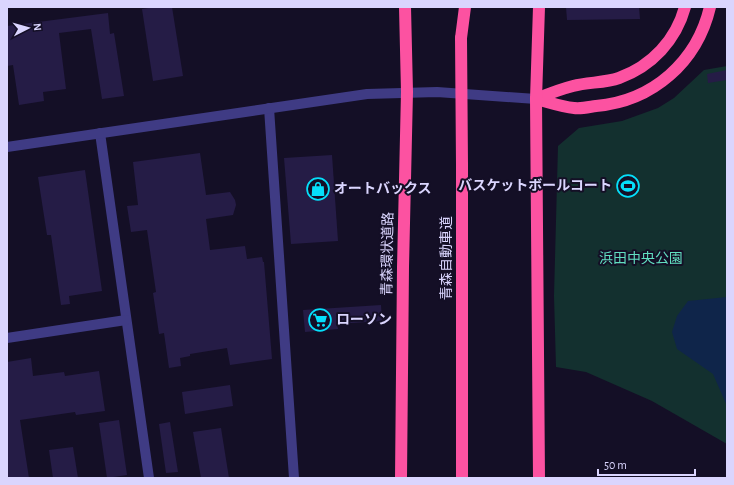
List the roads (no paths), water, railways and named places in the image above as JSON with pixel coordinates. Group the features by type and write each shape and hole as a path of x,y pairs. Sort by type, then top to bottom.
{"highway":[{"name":"青森環状道路","path":"401,478 403,267 407,92 404,7"},
{"name":"青森自動車道","path":"461,7 462,478"},
{"name":"青森自動車道","path":"461,38 465,7"},
{"path":"539,7 536,99 539,478"},
{"path":"536,99 574,86 618,79 638,69 656,57 672,38 686,7"},
{"path":"536,99 575,108 607,105 629,99 650,89 676,70 694,47 706,23 710,7"}],"street":[{"path":"7,147 366,94 407,92 536,99"},
{"path":"269,108 294,478"},
{"path":"100,133 149,478"},
{"path":"7,338 126,320"}],"water":[{"path":"727,297 727,406 713,374 677,349 672,332 677,316 688,301"}],"place":[{"name":"バスケットボールコート","path":"628,186"},
{"name":"オートバックス","path":"318,189"},
{"name":"ローソン","path":"320,320"}],"park label":[{"name":"浜田中央公園","path":"641,259"}]}
